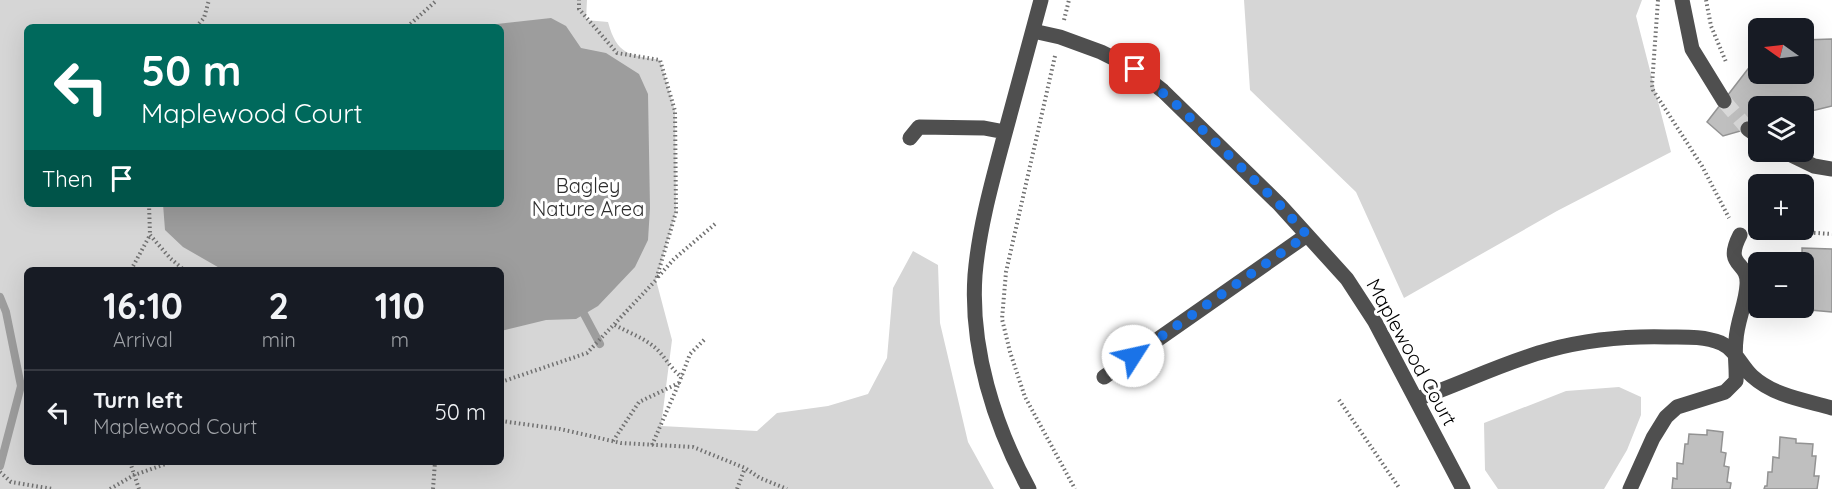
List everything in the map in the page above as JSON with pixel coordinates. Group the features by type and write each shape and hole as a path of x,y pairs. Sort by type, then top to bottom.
{"street":[{"path":"1029,489 1017,467 986,386 978,346 975,276 986,203 1041,0"},
{"path":"1682,0 1692,49 1724,101"},
{"name":"Maplewood Court","path":"1033,31 1060,37 1101,52 1135,69 1154,84 1279,204 1347,279 1375,322 1463,489"},
{"path":"910,138 919,127 984,128 1005,132"},
{"path":"1806,162 1832,169"},
{"path":"1104,377 1307,235"},
{"path":"1630,489 1653,438 1666,417 1677,407 1725,392 1736,381 1738,325 1748,285 1746,274 1735,260 1734,254 1734,248 1740,235"},
{"path":"1417,399 1551,349 1632,336 1700,338 1722,344 1736,354 1750,375 1765,385 1784,395 1832,408"}],"path":[{"path":"198,24 204,18 209,0"},
{"path":"410,24 437,0"},
{"path":"579,0 579,9 618,53 660,60 675,111 676,212 656,280"},
{"path":"1069,0 1006,272 1002,319 1025,397 1075,489"},
{"path":"1658,0 1653,90 1702,166 1740,235 1772,232 1832,234"},
{"path":"1706,0 1711,26 1730,70"},
{"path":"133,267 150,235 149,207"},
{"path":"504,381 590,351 674,260 715,224"},
{"path":"150,235 180,267"},
{"path":"614,325 652,345 667,360 674,372 682,377"},
{"path":"652,445 690,354 705,339"},
{"path":"614,441 639,402 679,383"},
{"path":"1339,400 1400,489"},
{"path":"504,421 560,429 614,441 693,447 745,468 760,478 787,489"},
{"path":"131,465 139,489"},
{"path":"110,489 134,475 162,465"},
{"path":"433,489 435,465"},
{"path":"737,489 745,468"},
{"path":"0,472 12,482 53,489"}],"green space":[{"name":"Bagley Nature Area","path":"0,0 587,0 586,20 608,22 616,41 626,52 660,60 675,111 676,212 656,280 672,340 661,426 757,431 777,413 828,406 868,394 887,358 893,288 913,251 938,265 940,323 968,442 994,489 0,489"},
{"path":"1244,0 1642,0 1636,16 1671,152 1557,211 1404,298 1356,192 1250,90"},
{"path":"1619,387 1641,397 1641,415 1627,450 1604,489 1498,489 1485,470 1484,423 1566,391"}],"shaded area":[{"path":"551,18 566,26 581,48 606,53 639,74 648,94 650,208 648,240 635,267 598,306 576,319 546,320 504,330 504,267 218,267 183,247 165,230 163,207 504,207 504,24 498,24"}],"building":[{"path":"1832,39 1832,106 1814,110 1814,96 1748,96 1748,129 1723,136 1707,122 1748,69 1748,84 1814,84 1814,40"},
{"path":"1802,248 1832,249 1832,312 1814,310 1814,252 1802,252"},
{"path":"1707,430 1723,432 1721,452 1726,453 1724,466 1729,467 1727,482 1731,483 1730,489 1672,489 1673,478 1677,479 1677,463 1683,464 1685,444 1688,444 1689,434 1707,435"},
{"path":"1780,437 1796,439 1796,443 1813,444 1812,456 1816,456 1814,476 1819,476 1817,489 1764,489 1767,486 1768,472 1772,472 1773,457 1779,458"}],"waterway":[{"path":"0,297 6,312 21,386 0,466"},
{"path":"584,314 600,344"}],"tunnel":[{"path":"1724,101 1748,129"}],"route":[{"path":"1133,356 1307,235 1279,204 1163,91 1135,69"}]}
